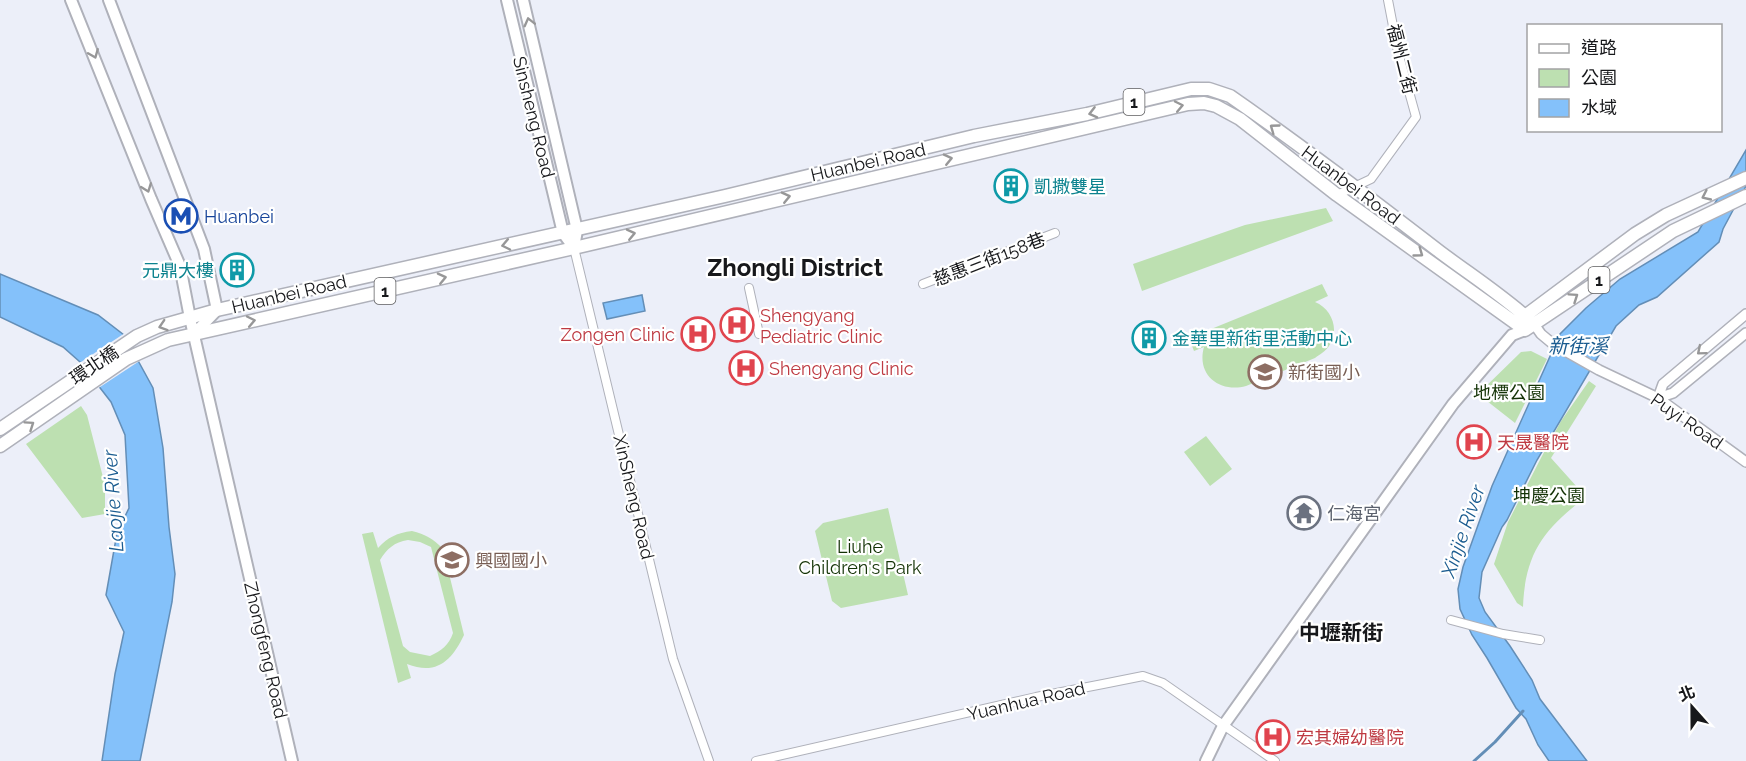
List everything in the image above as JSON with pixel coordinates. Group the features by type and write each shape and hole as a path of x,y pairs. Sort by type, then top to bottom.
{"main road":[{"name":"Zhongfeng Road","path":"71,0 180,266 291,761"},
{"path":"109,0 204,249 217,310 194,334"},
{"name":"Sinsheng Road","path":"507,0 563,233"},
{"path":"523,0 577,230 574,248"},
{"name":"Huanbei Road","path":"137,336 157,327 217,310 725,196 974,136 1087,114 1160,96 1209,89 1230,96 1502,296 1525,327"},
{"name":"Huanbei Road","path":"145,349 168,340 574,248 891,172 1188,104 1204,103 1216,106 1240,119 1337,195 1525,327"},
{"name":"1","path":"1525,327 1635,234 1666,215 1746,178"},
{"name":"1","path":"1525,327 1673,231 1746,196"},
{"name":"XinSheng Road","path":"563,233 574,248"},
{"path":"1206,761 1223,726 1453,404 1493,355 1525,327"},
{"name":"環北橋","path":"0,429 137,336"},
{"name":"環北橋","path":"0,446 126,359 145,349"}],"street":[{"name":"福州二街","path":"1355,187 1371,179 1416,117 1398,52 1388,0"},
{"path":"887,158 891,172"},
{"path":"1337,195 1355,187"},
{"path":"725,196 729,211"},
{"name":"慈惠三街158巷","path":"923,284 1055,233"},
{"name":"XinSheng Road","path":"574,248 673,659 709,761"},
{"path":"748,288 759,334"},
{"path":"1658,398 1663,384 1746,314"},
{"name":"Puyi Road","path":"1525,327 1593,366 1658,398 1746,462"},
{"path":"1658,398 1674,393 1746,333"},
{"path":"1451,620 1503,634 1540,640"},
{"name":"Yuanhua Road","path":"756,761 1035,697 1143,676 1163,683 1275,761"}],"green space":[{"path":"1326,208 1333,221 1142,291 1133,264 1245,225"},
{"path":"1322,284 1328,296 1315,302 1330,315 1334,327 1328,348 1315,358 1246,386 1227,387 1212,380 1204,366 1202,357 1204,347 1194,351 1189,338"},
{"name":"地標公園","path":"1531,351 1547,359 1515,423 1478,394 1521,352"},
{"name":"坤慶公園","path":"1589,381 1596,386 1551,458 1586,497 1559,520 1540,544 1528,572 1523,607 1517,603 1494,564 1508,522 1542,456 1561,421"},
{"path":"81,406 87,415 105,485 105,514 82,518 26,444"},
{"path":"1206,436 1232,469 1210,486 1184,452"},
{"name":"Liuhe Children's Park","path":"888,508 908,595 841,608 832,601 815,531 823,523"},
{"path":"412,531 425,535 443,549 464,635 449,658 435,667 427,668 407,664 411,678 398,683 362,534 373,532 378,548 397,534","holes":["408,540 431,547 453,633 444,647 430,656 410,652 403,646 380,560 388,549 399,542"]}],"water":[{"name":"新街溪","path":"1746,150 1746,186 1723,229 1719,242 1657,297 1639,305 1616,326 1537,460 1502,527 1482,572 1479,598 1485,612 1532,680 1540,699 1587,761 1549,761 1538,745 1526,719 1516,708 1472,635 1460,609 1458,589 1463,567 1492,486 1560,334 1620,279 1698,232"},
{"path":"0,274 98,315 124,335 153,388 163,448 175,574 172,602 140,761 102,761 115,674 124,632 106,595 117,533 129,508 125,435 111,402 80,362 63,347 0,317"},
{"path":"642,295 645,311 607,319 603,303"}],"pier":[{"path":"125,333 141,360 97,389 78,364"}],"waterway":[{"path":"1474,761 1523,711"}],"place":[{"name":"凱撒雙星","path":"1011,186"},
{"name":"Huanbei","path":"181,216"},
{"name":"元鼎大樓","path":"237,270"},
{"name":"Shengyang Pediatric Clinic","path":"737,325"},
{"name":"Zongen Clinic","path":"698,334"},
{"name":"金華里新街里活動中心","path":"1149,338"},
{"name":"Shengyang Clinic","path":"746,368"},
{"name":"新街國小","path":"1265,372"},
{"name":"天晟醫院","path":"1474,442"},
{"name":"仁海宮","path":"1304,513"},
{"name":"興國國小","path":"452,560"},
{"name":"宏其婦幼醫院","path":"1273,737"}],"district":[{"name":"Zhongli District","path":"795,267"},
{"name":"中壢新街","path":"1341,632"}],"water label":[{"name":"Laojie River","path":"113,501"},
{"name":"Xinjie River","path":"1463,531"}]}
